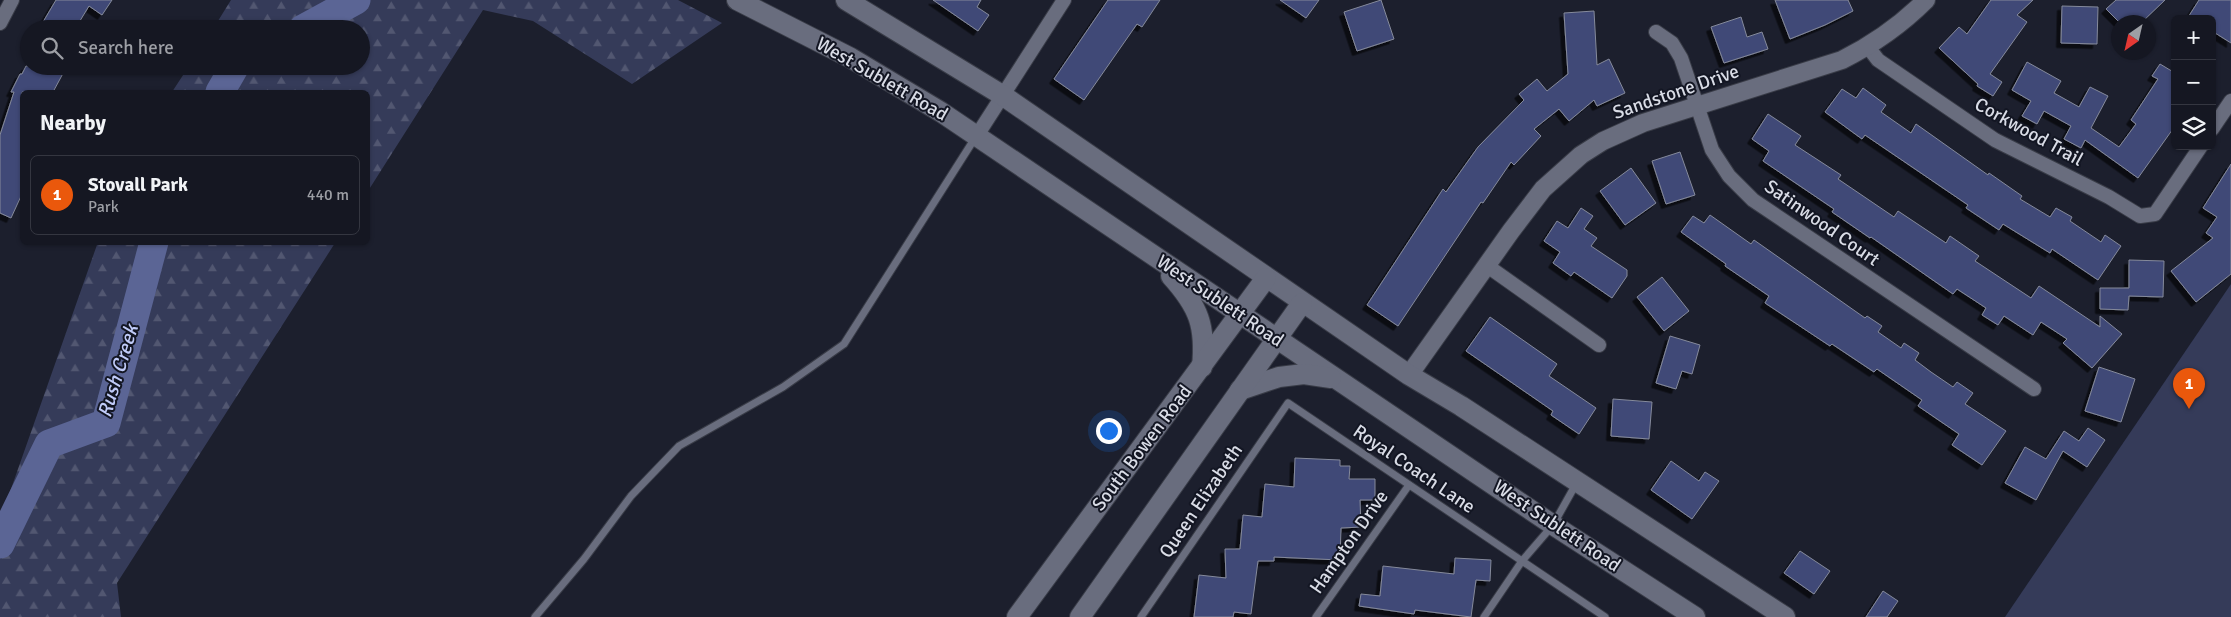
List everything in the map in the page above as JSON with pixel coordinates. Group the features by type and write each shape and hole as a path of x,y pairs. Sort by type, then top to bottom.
{"main road":[{"name":"West Sublett Road","path":"737,0 851,58 941,112 1552,525 1695,617"},
{"path":"846,0 1002,95 1409,375 1461,406 1785,617"},
{"path":"1153,256 1188,295 1201,320 1204,345 1202,367"},
{"name":"South Bowen Road","path":"1025,614 1266,278"},
{"path":"1080,617 1302,303"},
{"path":"1240,390 1279,377 1304,374 1337,379"}],"street":[{"path":"0,23 12,0"},
{"path":"976,137 1064,0"},
{"name":"Sandstone Drive","path":"1409,375 1486,265 1543,189 1581,155 1603,141 1643,123 1842,60 1868,47 1889,33 1926,0"},
{"name":"Satinwood Court","path":"1656,32 1672,43 1681,58 1712,150 1729,176 1753,200 2034,389"},
{"name":"Corkwood Trail","path":"1868,47 1878,60 1995,140 2109,197 2140,216 2156,214 2198,150"},
{"path":"2216,123 2231,101"},
{"path":"1486,265 1599,345"}],"lane":[{"path":"535,617 584,559 631,496 680,446 783,387 844,344 976,137"},
{"name":"Royal Coach Lane","path":"1288,403 1605,617"},
{"name":"Queen Elizabeth","path":"1141,617 1288,403"},
{"path":"1484,617 1522,561 1552,525 1577,483"},
{"name":"Hampton Drive","path":"1316,617 1409,485"}],"green space":[{"path":"231,0 678,0 722,23 632,84 533,21 483,10 370,188 370,90 173,90 183,75 370,75 370,20 219,20"},
{"path":"97,245 334,245 117,583 121,617 0,617 0,520"},
{"path":"2231,284 2231,617 2005,617"}],"building":[{"path":"56,0 112,0 102,15 89,6 80,20 44,20"},
{"path":"933,0 981,0 977,7 989,15 978,31"},
{"path":"1108,0 1160,0 1142,27 1137,24 1084,100 1054,79"},
{"path":"1280,0 1319,0 1306,18"},
{"path":"1381,0 1394,39 1357,51 1344,12"},
{"path":"1775,0 1848,0 1853,11 1790,39"},
{"path":"1991,0 2033,0 2017,15 2027,22 1990,74 2002,82 1993,96 1977,86 1978,84 1939,48 1959,27 1967,34"},
{"path":"2116,0 2165,0 2149,15 2112,15 2106,9"},
{"path":"2199,0 2231,0 2231,43 2216,34 2216,15 2190,15"},
{"path":"2062,6 2098,7 2097,44 2061,43"},
{"path":"1594,11 1597,65 1609,59 1625,93 1597,106 1594,100 1569,121 1559,109 1534,129 1541,136 1514,165 1511,162 1483,203 1481,202 1398,326 1367,305 1443,189 1446,192 1478,147 1524,100 1519,94 1537,79 1547,91 1568,74 1564,13"},
{"path":"1741,17 1747,37 1762,32 1768,49 1724,63 1711,27"},
{"path":"2027,62 2061,81 2054,93 2079,107 2090,87 2108,96 2091,128 2119,147 2136,124 2131,120 2158,79 2152,76 2160,64 2171,71 2171,132 2138,178 2085,140 2081,148 2064,139 2071,126 2044,111 2037,124 2022,116 2031,101 2012,90"},
{"path":"20,74 62,75 54,90 20,90 20,198 11,218 0,213 0,135 14,92 11,92"},
{"path":"1863,88 1886,105 1881,112 1911,133 1916,124 1988,175 1989,173 2022,196 2020,199 2050,217 2056,208 2072,217 2070,221 2101,242 2105,235 2121,246 2098,280 2052,249 2050,253 2003,224 1999,230 1966,208 1968,205 1865,135 1862,139 1825,112 1842,89 1856,98"},
{"path":"1768,114 1801,136 1795,145 1841,175 1838,179 1894,217 1898,211 1946,243 1950,236 1979,256 1975,261 2031,298 2039,286 2100,327 2100,316 2122,334 2092,368 2063,343 2067,339 2041,322 2033,335 2004,316 1998,325 1982,315 1986,308 1957,289 1953,294 1832,212 1834,209 1763,161 1769,151 1752,139"},
{"path":"1680,152 1695,195 1666,204 1652,161"},
{"path":"2231,164 2231,274 2196,302 2171,271 2213,238 2206,233 2217,217 2203,208"},
{"path":"1631,168 1656,203 1625,225 1600,191"},
{"path":"1581,208 1593,216 1584,229 1597,238 1591,246 1627,270 1627,276 1612,298 1574,272 1571,276 1553,263 1560,252 1544,241 1557,221 1568,228"},
{"path":"1710,215 1751,244 1754,240 1865,318 1867,316 1882,326 1878,332 1901,348 1904,343 1919,353 1915,360 1953,387 1957,382 1973,393 1965,404 2006,431 1982,465 1952,445 1959,434 1918,406 1922,400 1877,369 1874,372 1832,344 1830,346 1765,303 1769,296 1725,266 1726,264 1681,232 1693,216 1704,223"},
{"path":"2129,260 2164,261 2163,297 2129,296 2128,310 2100,309 2100,288 2129,288"},
{"path":"1662,277 1689,311 1664,331 1637,297"},
{"path":"1490,317 1557,364 1549,376 1596,408 1579,434 1551,415 1553,411 1466,351"},
{"path":"1670,336 1700,345 1692,374 1682,371 1676,389 1656,383"},
{"path":"2099,367 2135,379 2121,422 2085,411"},
{"path":"1613,399 1652,402 1649,439 1611,436"},
{"path":"2088,428 2105,440 2087,467 2063,451 2036,500 2005,483 2025,447 2046,459 2064,431 2079,441"},
{"path":"1295,458 1340,460 1340,466 1350,466 1349,479 1375,479 1375,500 1360,500 1361,527 1341,528 1340,560 1274,557 1274,561 1258,561 1251,614 1234,612 1233,617 1194,617 1199,575 1226,578 1225,549 1240,549 1243,515 1262,517 1265,484 1294,487"},
{"path":"1671,461 1699,481 1705,472 1719,481 1692,519 1651,490"},
{"path":"1800,551 1830,571 1814,594 1784,573"},
{"path":"1455,558 1491,560 1490,581 1476,580 1471,617 1415,610 1414,614 1359,606 1361,594 1380,596 1383,566 1454,574"},
{"path":"1883,591 1898,601 1887,617 1866,617"}],"waterway":[{"name":"Rush Creek","path":"319,20 356,0"},
{"name":"Rush Creek","path":"221,90 230,75"},
{"name":"Rush Creek","path":"0,544 49,444 106,423 153,245"}],"place":[{"name":"Stovall Park","path":"2189,409"}]}
